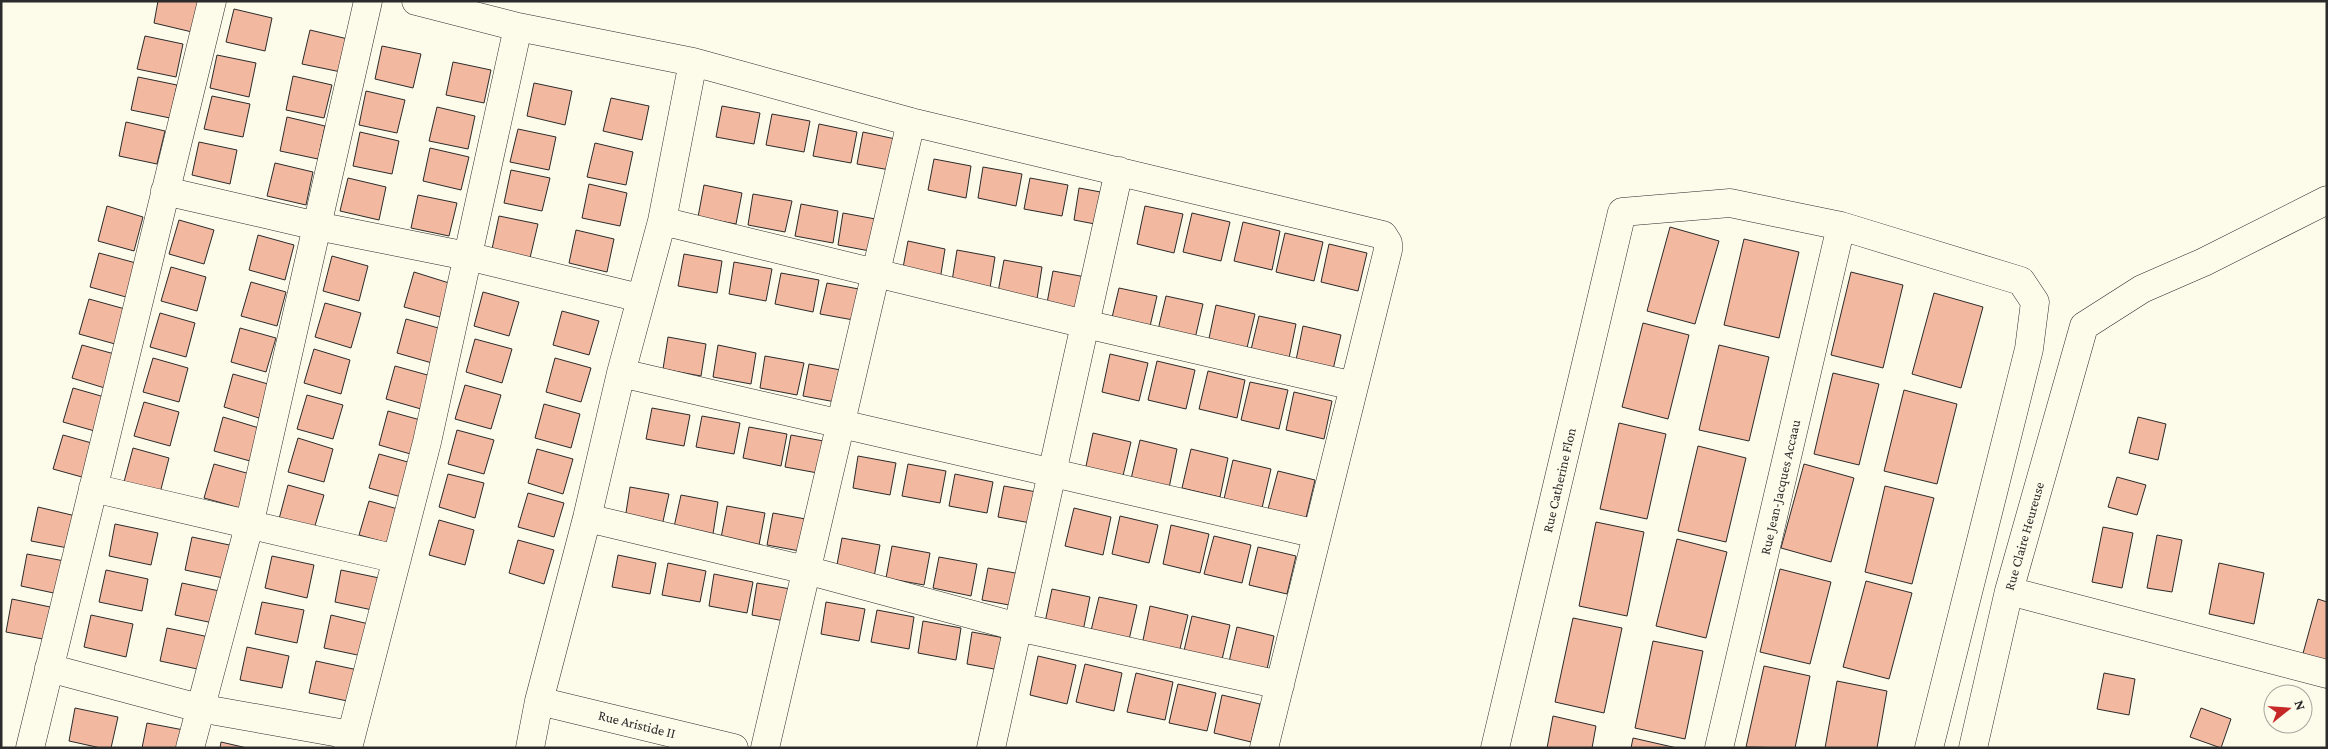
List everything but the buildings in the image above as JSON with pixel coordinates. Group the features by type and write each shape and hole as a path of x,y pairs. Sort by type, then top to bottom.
{"street":[{"path":"30,748 212,1"},
{"path":"190,748 199,708 249,526 368,1"},
{"path":"416,1 518,26 693,62 911,122 1383,235 1388,243 1388,250 1264,748"},
{"path":"49,668 199,708 349,741 427,442 518,26"},
{"path":"530,748 539,701 587,518 620,373 662,221 693,62"},
{"path":"764,748 911,122"},
{"path":"991,748 1119,171"},
{"path":"165,191 317,226 468,256 640,298"},
{"name":"Rue Claire Heureuse","path":"1972,748 2008,591 2084,326 2142,289 2204,262 2327,200"},
{"name":"Rue Catherine Flon","path":"1495,748 1622,212 1730,203 1841,226"},
{"path":"662,221 1084,324 1354,386"},
{"path":"1841,226 2021,281 2035,302 2029,350 1929,748"},
{"name":"Rue Jean-Jacques Accaau","path":"1719,748 1841,226"},
{"path":"620,373 1317,534"},
{"path":"93,488 396,559"},
{"path":"587,518 806,570 1018,627 1280,685"},
{"path":"2008,591 2327,674"},
{"name":"Rue Aristide II","path":"539,701 734,748"}]}
